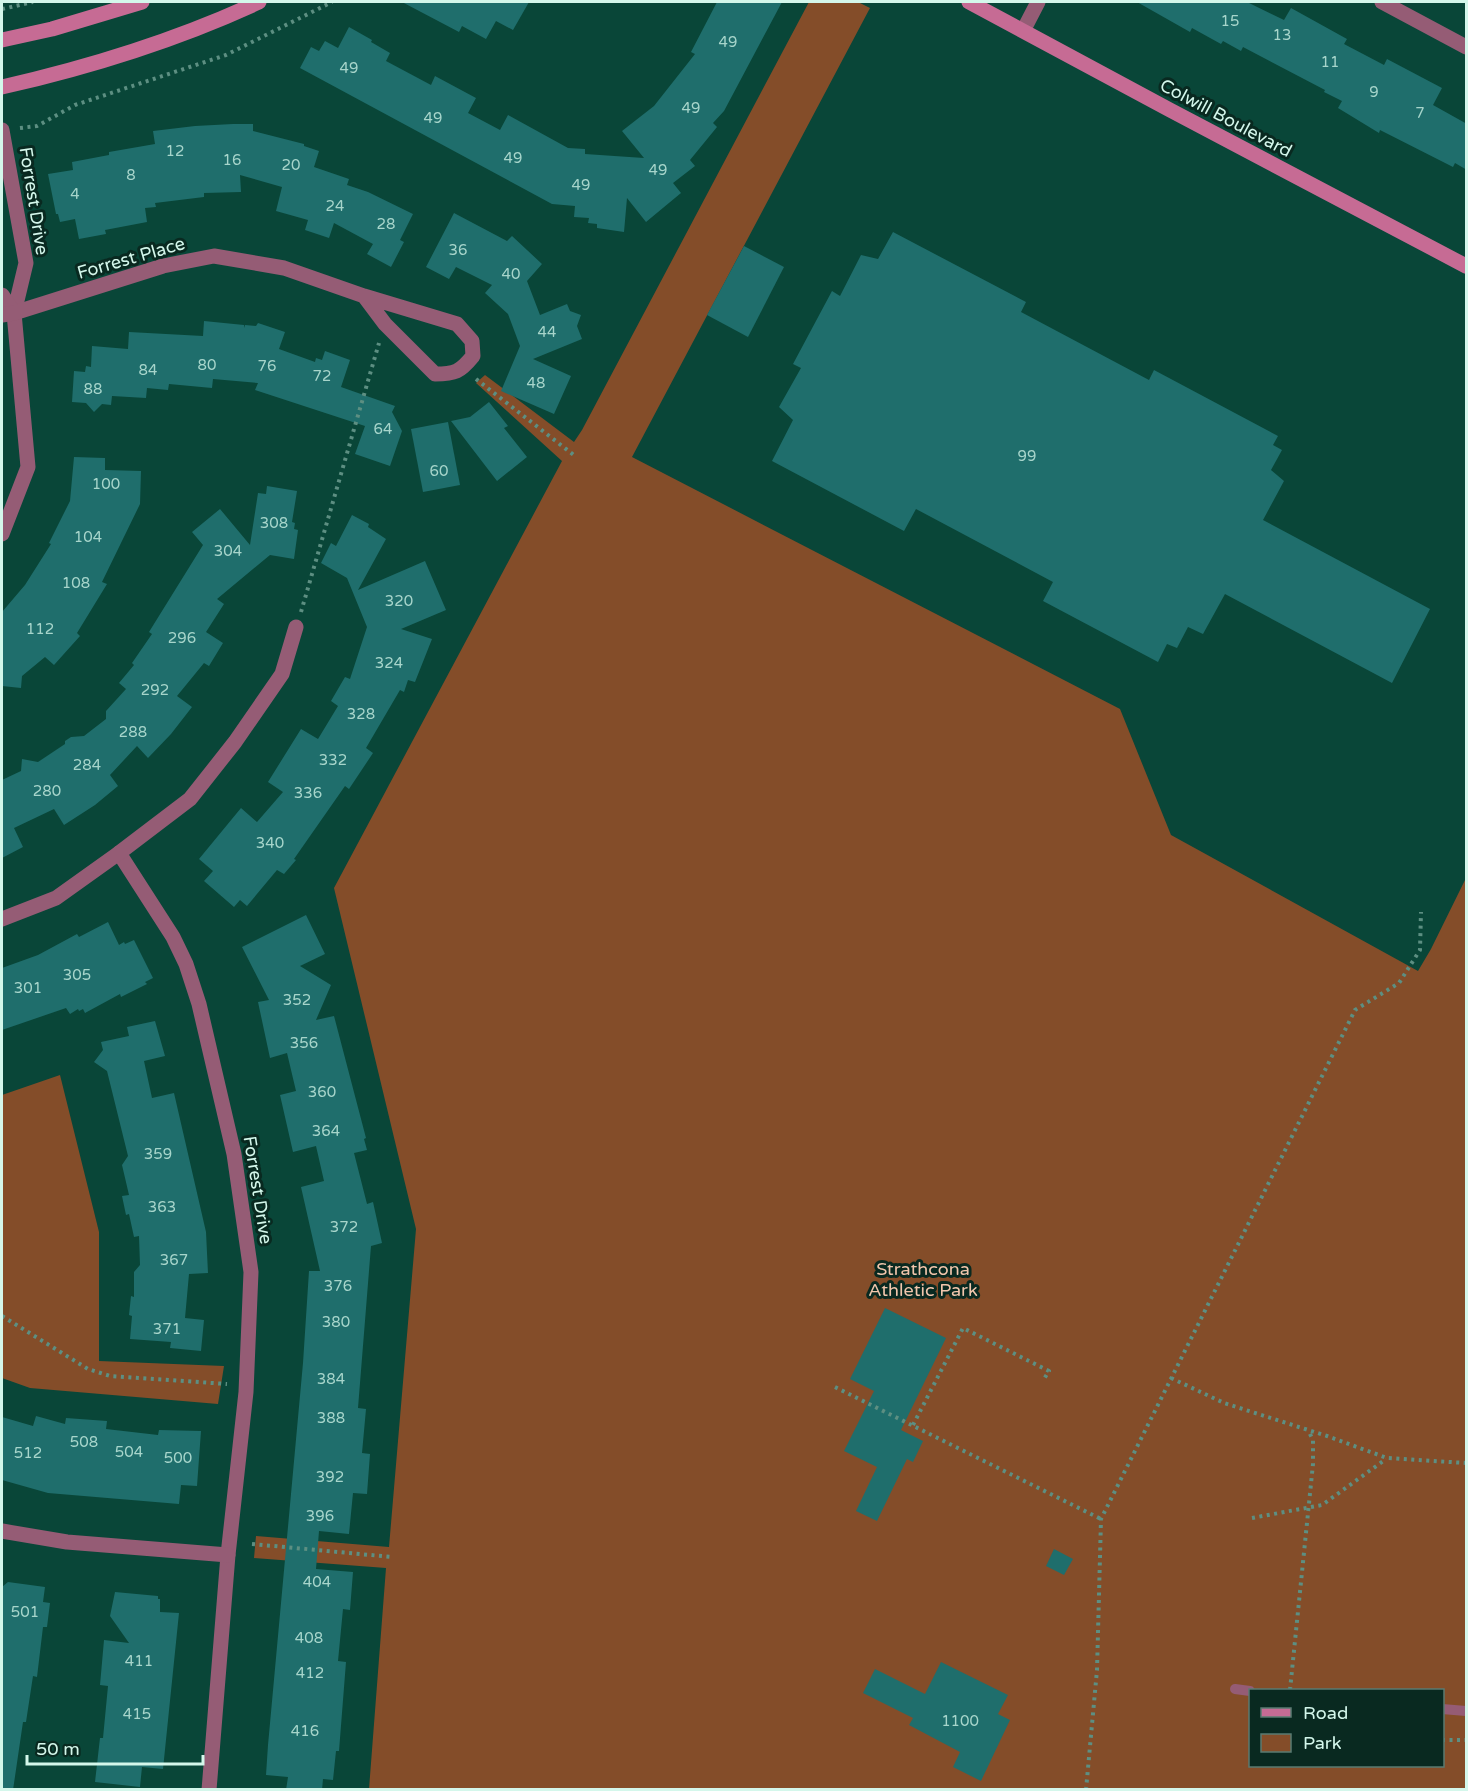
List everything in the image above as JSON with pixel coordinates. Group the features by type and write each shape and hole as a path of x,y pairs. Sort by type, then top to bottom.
{"street":[{"path":"2,40 52,29 142,2"},
{"path":"2,87 138,51 223,19 259,2"},
{"name":"Colwill Boulevard","path":"969,2 1024,29 1170,110 1467,266"},
{"path":"1024,29 1038,2"},
{"path":"1382,2 1467,46"},
{"name":"Forrest Drive","path":"2,130 26,263 8,314 28,467 2,534"},
{"name":"Forrest Place","path":"8,314 163,266 214,256 284,268 364,296 457,324 472,341 473,356 462,369"},
{"path":"2,295 8,314"},
{"path":"364,296 385,324 435,374 451,374 462,369"},
{"path":"2,919 56,898 190,799 235,742 282,674 296,627"},
{"name":"Forrest Drive","path":"119,853 173,937 186,964 198,1004 234,1154 251,1272 246,1392 228,1555 209,1790"},
{"path":"2,1531 67,1542 228,1555"}],"lane":[{"path":"1235,1689 1249,1691"},
{"path":"1444,1709 1467,1711"}],"path":[{"path":"2,9 33,2"},
{"path":"2,130 37,126 75,105 226,55 332,2"},
{"path":"296,627 385,324"},
{"path":"462,369 575,456"},
{"path":"1086,1790 1097,1670 1101,1519 1355,1010 1399,983 1420,950 1421,912"},
{"path":"2,1316 88,1369 110,1376 228,1384"},
{"path":"913,1425 963,1328 1049,1371 1044,1379"},
{"path":"1171,1378 1224,1403 1387,1458 1467,1463"},
{"path":"835,1387 1101,1519"},
{"path":"1290,1689 1313,1464 1313,1440 1311,1434 1303,1428"},
{"path":"1252,1518 1322,1505 1387,1458"},
{"path":"252,1544 392,1557"},
{"path":"1444,1740 1467,1740"}],"green space":[{"name":"Strathcona Athletic Park","path":"809,2 858,2 870,8 632,457 1120,709 1171,835 1418,971 1466,878 1466,1789 369,1789 386,1568 254,1558 256,1536 389,1547 416,1229 334,888 562,461 476,383 485,375 574,442"},
{"path":"60,1075 99,1232 99,1361 224,1366 218,1404 30,1388 2,1378 2,1095"}],"building":[{"path":"402,2 529,2 513,30 496,21 486,39 462,26 459,32"},
{"path":"717,2 782,2 724,111 713,123 717,127 690,160 695,166 673,183 681,193 646,222 627,198 624,232 597,228 597,224 588,223 589,218 574,217 575,206 552,204 300,68 311,47 319,51 325,41 338,48 349,27 390,53 386,61 431,85 435,76 476,98 468,113 500,130 508,115 568,148 585,149 585,154 644,158 622,131 654,106 695,54 691,52"},
{"path":"1137,2 1247,2 1284,20 1291,8 1347,39 1344,44 1384,65 1387,59 1442,88 1433,105 1467,124 1467,170 1455,163 1453,167 1380,130 1379,133 1338,108 1342,101 1324,92 1325,90 1243,47 1241,51 1223,41 1221,44 1192,28 1190,32"},
{"path":"253,124 253,131 304,144 304,146 319,151 314,167 349,179 347,185 368,192 413,214 400,240 404,242 391,267 367,254 373,244 334,223 329,238 305,230 308,220 276,211 282,187 240,175 241,192 204,193 204,197 155,203 156,207 145,208 147,222 105,230 106,234 79,239 75,219 60,222 56,214 48,174 73,170 72,162 109,155 109,152 155,144 153,131"},
{"path":"454,213 507,241 512,236 542,264 527,281 540,315 567,304 570,311 581,315 577,326 582,339 533,359 571,376 554,414 501,391 520,346 508,314 485,293 492,285 456,267 449,279 426,267"},
{"path":"893,232 1026,302 1021,312 1149,380 1154,370 1278,436 1273,445 1282,450 1271,470 1284,481 1263,520 1430,609 1392,683 1225,594 1203,634 1188,627 1177,648 1167,644 1158,662 1043,601 1053,582 916,509 904,531 772,461 793,420 779,407 801,368 793,364 832,291 840,296 861,255 878,259"},
{"path":"744,246 784,267 748,337 707,315"},
{"path":"204,321 244,325 244,328 245,325 256,326 258,323 285,332 279,349 315,362 316,358 322,360 325,351 350,360 341,387 395,406 392,412 402,431 390,466 355,454 365,426 255,390 258,383 213,379 212,388 169,384 168,390 147,388 146,398 112,396 111,405 102,404 94,412 86,403 72,402 74,371 85,372 86,366 91,367 92,346 128,349 129,332 203,336"},
{"path":"489,402 508,426 504,428 527,457 497,481 451,421 470,417"},
{"path":"448,422 460,485 423,492 411,429"},
{"path":"74,457 105,458 105,470 141,471 140,504 102,582 107,584 77,633 80,636 54,665 45,657 22,676 21,688 2,686 2,612 25,585 51,544 49,543 70,501"},
{"path":"267,486 297,491 292,522 295,523 294,529 298,530 294,559 270,555 217,599 224,604 206,632 223,643 209,666 204,663 177,696 192,707 148,758 137,746 110,775 118,786 95,805 64,825 54,809 14,828 23,847 2,858 2,780 21,771 22,759 38,762 65,744 65,741 71,737 84,736 106,719 106,711 126,689 119,683 134,665 132,663 152,634 149,632 203,545 192,532 220,509 250,545 258,493 266,494"},
{"path":"352,515 369,524 368,527 386,539 358,590 425,561 446,610 401,629 432,639 415,682 408,680 404,692 400,690 366,748 373,753 349,789 345,786 294,859 296,860 284,874 277,870 247,906 240,900 234,907 204,881 213,871 199,859 241,808 257,822 283,792 268,782 301,729 318,739 338,706 331,701 345,677 350,679 367,627 347,578 321,563 331,543 336,546"},
{"path":"306,915 325,954 300,966 331,985 316,1020 334,1016 366,1138 364,1139 367,1150 354,1153 367,1204 373,1202 382,1243 371,1246 358,1408 366,1409 362,1453 370,1454 367,1494 353,1493 349,1534 319,1531 316,1569 353,1572 350,1610 343,1609 338,1661 346,1662 339,1751 336,1751 333,1780 323,1779 322,1790 286,1790 288,1777 266,1775 303,1363 309,1271 320,1271 301,1187 324,1181 316,1146 293,1152 280,1095 296,1091 287,1053 270,1058 258,1002 269,1000 242,947"},
{"path":"108,922 119,945 134,940 153,978 145,982 147,984 121,997 120,994 85,1013 83,1009 79,1011 78,1009 70,1014 66,1008 2,1030 2,968 38,955 77,934 79,937"},
{"path":"155,1021 165,1056 144,1061 152,1098 174,1093 206,1232 208,1273 189,1274 185,1318 204,1320 201,1351 170,1348 171,1342 130,1339 132,1316 129,1315 131,1296 134,1297 134,1272 140,1265 139,1236 134,1237 122,1196 129,1195 122,1165 128,1156 107,1071 94,1062 103,1050 101,1042 129,1036 127,1027"},
{"path":"885,1308 946,1338 901,1430 923,1441 913,1462 907,1459 877,1521 856,1511 877,1467 844,1451 874,1391 850,1379"},
{"path":"36,1416 65,1424 66,1418 107,1421 106,1429 158,1435 159,1430 201,1431 197,1486 181,1485 179,1504 48,1493 2,1480 2,1417 33,1426"},
{"path":"1054,1549 1073,1559 1064,1575 1046,1566"},
{"path":"8,1582 45,1587 43,1602 50,1603 47,1627 43,1627 37,1677 33,1676 26,1722 23,1722 13,1790 2,1790 2,1587"},
{"path":"115,1592 158,1596 160,1612 179,1613 163,1769 142,1767 140,1787 95,1782 100,1738 103,1738 108,1686 100,1685 104,1640 129,1643 110,1616"},
{"path":"941,1662 1008,1695 998,1714 1010,1720 981,1781 953,1767 960,1752 909,1725 913,1718 863,1693 875,1669 925,1694"}]}
